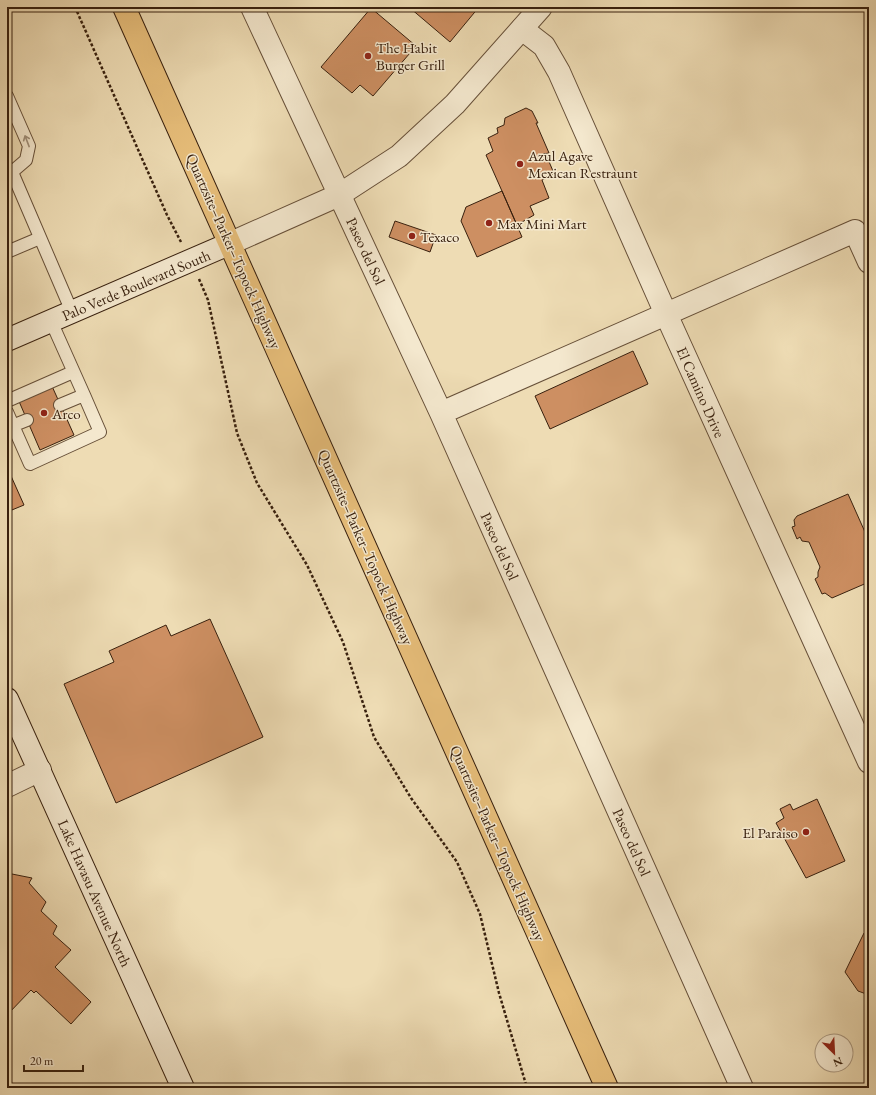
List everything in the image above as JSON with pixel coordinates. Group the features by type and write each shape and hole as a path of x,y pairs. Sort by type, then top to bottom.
{"highway":[{"name":"Quartzsite–Parker–Topock Highway","path":"124,7 231,243 607,1088"}],"street":[{"name":"Paseo del Sol","path":"252,7 441,413 742,1088"},
{"name":"Palo Verde Boulevard South","path":"7,340 191,261 339,195 399,156 455,104 541,7"},
{"name":"El Camino Drive","path":"522,29 544,46 559,72 666,314 869,762"},
{"path":"441,413 855,232 869,262"},
{"name":"Lake Havasu Avenue North","path":"7,699 184,1088"},
{"path":"7,786 40,770"}],"lane":[{"path":"7,96 29,146 26,160 9,173 40,238 72,312"},
{"path":"7,252 40,238"},
{"path":"7,412 10,427 30,464 100,432 51,321"},
{"path":"7,401 73,372"},
{"path":"60,405 84,395"},
{"path":"10,427 27,420"}],"path":[{"path":"74,7 167,215 191,261 208,300 237,433 257,483 307,566 340,635 374,737 411,798 457,862 480,914 499,993 527,1088"}],"building":[{"path":"479,7 450,42 410,8"},
{"name":"The Habit Burger Grill","path":"371,8 416,46 373,96 360,85 352,93 321,67"},
{"name":"Azul Agave Mexican Restraunt","path":"526,108 532,111 538,123 536,123 549,153 543,154 545,158 547,157 553,171 551,172 553,174 542,180 549,198 530,206 534,215 517,225 486,155 493,151 488,138 498,133 497,128 504,125 505,118"},
{"name":"Max Mini Mart","path":"502,191 522,237 477,257 461,221 466,207"},
{"name":"Texaco","path":"395,221 436,235 430,252 389,237"},
{"path":"633,351 648,384 550,429 535,396"},
{"name":"Arco","path":"51,384 74,435 40,450 18,399"},
{"path":"7,467 24,505 7,512"},
{"path":"848,494 869,541 869,582 832,598 825,593 822,594 815,579 818,577 820,567 809,542 802,541 800,537 797,539 792,527 795,526 794,520 797,516"},
{"path":"210,619 263,737 116,803 64,684 114,662 109,651 166,625 171,636"},
{"name":"El Paraiso","path":"817,799 845,861 806,878 776,823 784,818 780,809 790,804 793,810"},
{"path":"7,873 32,878 29,883 46,902 41,911 57,926 53,934 71,950 55,967 91,1002 71,1024 36,991 34,993 31,990 7,1015"},
{"path":"864,933 869,933 869,995 858,991 845,972"}],"place":[{"name":"The Habit Burger Grill","path":"368,56"},
{"name":"Azul Agave Mexican Restraunt","path":"520,164"},
{"name":"Max Mini Mart","path":"489,223"},
{"name":"Texaco","path":"412,236"},
{"name":"Arco","path":"44,413"},
{"name":"El Paraiso","path":"806,832"}]}
